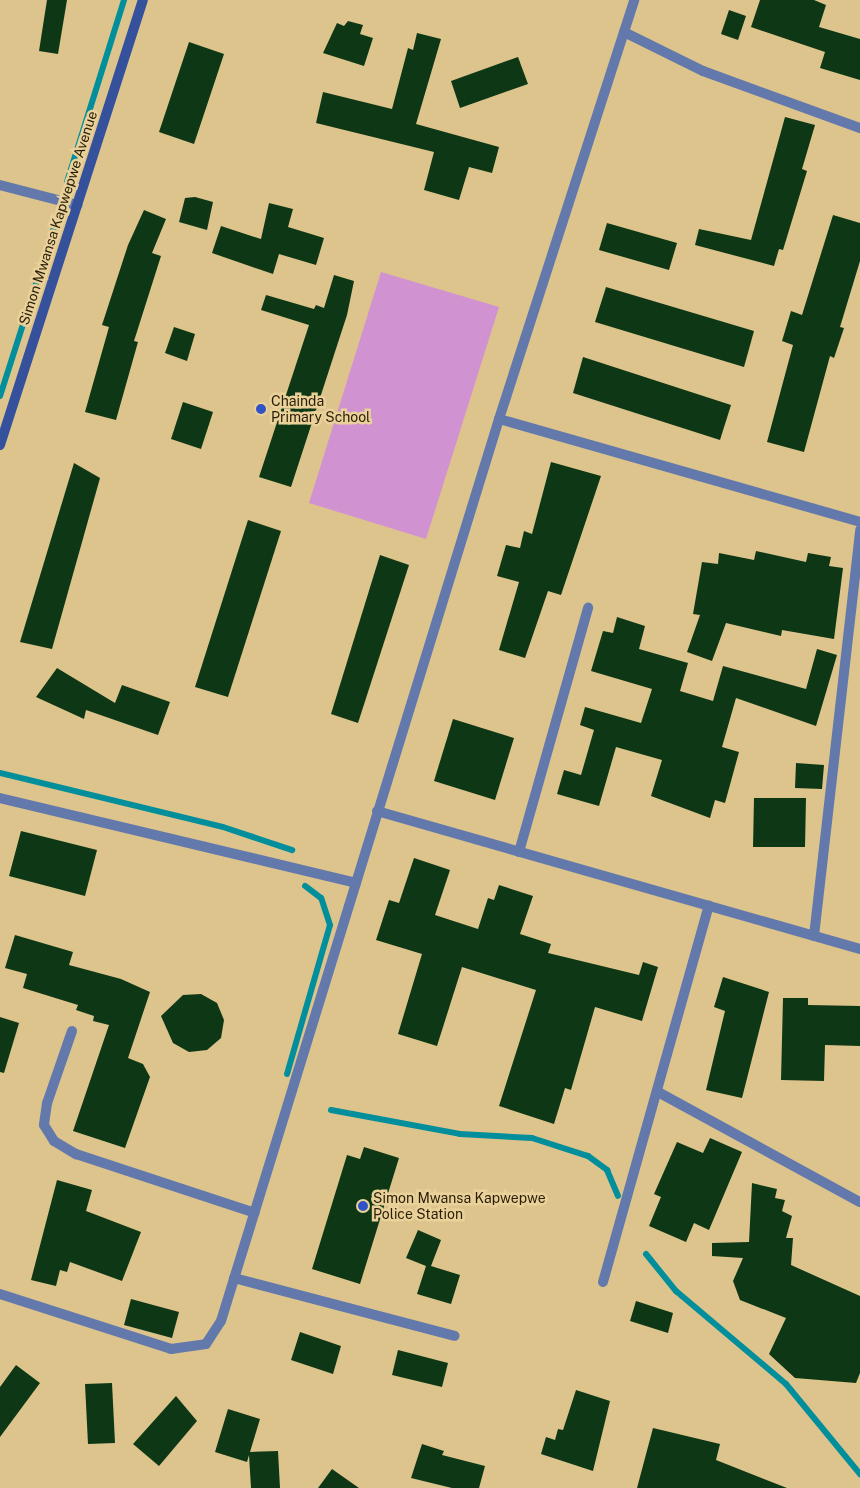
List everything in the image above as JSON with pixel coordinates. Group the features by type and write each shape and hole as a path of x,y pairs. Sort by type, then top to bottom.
{"main road":[{"name":"Simon Mwansa Kapwepwe Avenue","path":"0,445 4,423 143,0"}],"street":[{"path":"0,1294 171,1349 190,1349 206,1344 221,1322 499,419 634,0"},
{"path":"624,32 703,71 860,128"},
{"path":"0,185 77,205"},
{"path":"499,419 860,522"},
{"path":"814,936 860,530"},
{"path":"519,852 588,608"},
{"path":"0,798 356,883"},
{"path":"378,811 860,949"},
{"path":"603,1282 709,906"},
{"path":"72,1031 47,1103 44,1125 54,1141 76,1154 255,1213"},
{"path":"658,1092 860,1202"},
{"path":"234,1278 455,1336"}],"shaded area":[{"path":"381,272 499,307 426,539 309,503"}],"building":[{"path":"47,0 67,0 58,54 39,51"},
{"path":"760,0 814,0 826,5 819,27 860,39 860,80 820,68 825,52 751,27"},
{"path":"729,10 746,16 738,40 721,34"},
{"path":"348,21 363,25 360,34 373,38 364,66 323,53 337,23 344,26"},
{"path":"417,33 441,39 416,124 499,147 492,173 469,167 459,200 424,190 434,152 316,123 323,92 392,109 408,48 413,50"},
{"path":"189,42 224,54 194,144 159,132"},
{"path":"518,57 528,84 460,108 451,81"},
{"path":"785,117 815,125 802,169 807,171 783,250 779,249 774,266 695,245 699,229 751,240"},
{"path":"195,197 213,202 207,230 179,222 185,198"},
{"path":"269,203 293,209 288,227 324,238 316,265 279,254 273,274 212,253 221,226 261,239"},
{"path":"144,210 166,219 152,253 161,256 134,341 138,342 116,420 85,412 109,327 102,325 128,245"},
{"path":"833,215 860,223 860,261 840,327 844,328 834,358 830,356 804,452 767,442 793,345 782,341 791,311 802,315"},
{"path":"607,223 677,243 669,270 599,250"},
{"path":"334,275 354,281 347,315 291,487 259,477 309,325 261,310 266,295 314,309 316,305 324,308"},
{"path":"606,287 754,331 744,367 595,322"},
{"path":"174,327 195,334 187,361 165,353"},
{"path":"583,357 731,405 720,440 573,393"},
{"path":"183,402 213,412 201,449 171,439"},
{"path":"551,462 601,476 561,595 548,591 525,658 499,650 519,582 497,576 506,545 520,548 524,531 532,534"},
{"path":"74,463 100,478 52,649 20,642"},
{"path":"248,520 281,531 228,697 195,687"},
{"path":"756,551 806,562 808,553 831,557 829,566 843,568 834,639 782,630 781,636 726,623 712,661 687,652 700,615 693,614 702,562 718,564 719,553 754,560"},
{"path":"380,555 409,565 358,723 331,714"},
{"path":"617,617 645,626 639,649 688,663 680,691 713,701 723,666 806,689 817,649 837,655 816,726 736,698 722,747 739,752 725,803 715,800 710,818 651,796 662,760 616,747 599,806 557,794 564,770 581,775 594,730 580,725 585,707 641,723 652,689 591,671 603,631 613,633"},
{"path":"57,668 115,703 122,685 170,702 158,735 86,710 84,719 36,697"},
{"path":"453,719 514,738 495,800 434,781"},
{"path":"796,763 824,765 822,789 795,788"},
{"path":"754,798 806,798 805,847 753,847"},
{"path":"21,831 97,850 85,896 9,876"},
{"path":"414,858 450,870 435,915 478,929 488,898 494,900 499,885 533,896 520,934 551,944 548,953 639,975 643,962 658,967 642,1021 595,1007 571,1090 565,1088 554,1124 499,1106 536,990 462,967 437,1046 398,1034 422,954 376,940 389,900 399,903"},
{"path":"15,935 73,952 69,965 121,979 150,992 128,1058 143,1064 150,1077 125,1148 73,1131 109,1025 93,1021 94,1016 76,1010 78,1005 23,988 27,974 5,968"},
{"path":"723,977 769,992 742,1098 706,1090 725,1011 714,1007"},
{"path":"201,994 217,1003 224,1020 221,1038 207,1050 189,1052 173,1043 161,1016 183,995"},
{"path":"783,998 808,998 808,1005 860,1006 860,1046 825,1045 824,1081 781,1080"},
{"path":"0,1017 19,1023 4,1073 0,1072"},
{"path":"710,1138 742,1152 709,1230 694,1223 686,1242 649,1226 661,1197 654,1194 677,1142 703,1153"},
{"name":"Simon Mwansa Kapwepwe Police Station","path":"364,1147 399,1158 360,1284 312,1269 347,1155 360,1159"},
{"path":"57,1180 92,1190 86,1211 141,1232 122,1281 70,1262 67,1272 60,1270 56,1286 31,1280"},
{"path":"752,1183 777,1189 775,1198 785,1200 782,1211 792,1216 786,1238 793,1238 791,1265 860,1296 860,1373 856,1383 795,1378 769,1354 786,1318 740,1300 733,1281 743,1258 712,1256 712,1243 749,1242"},
{"path":"418,1230 441,1240 431,1266 460,1275 451,1304 417,1294 426,1266 406,1258"},
{"path":"131,1299 179,1312 172,1338 124,1325"},
{"path":"636,1301 673,1313 668,1333 630,1321"},
{"path":"300,1332 341,1346 333,1374 291,1360"},
{"path":"398,1350 448,1363 442,1387 392,1375"},
{"path":"16,1365 40,1383 0,1437 0,1387"},
{"path":"112,1383 115,1443 88,1444 85,1384"},
{"path":"576,1390 610,1401 593,1471 541,1454 546,1437 555,1440 558,1429 563,1430"},
{"path":"176,1396 197,1421 159,1466 133,1444"},
{"path":"228,1409 260,1419 250,1452 278,1451 280,1488 251,1488 249,1455 247,1462 215,1452"},
{"path":"653,1428 720,1444 716,1460 787,1488 637,1488"},
{"path":"422,1444 444,1451 442,1455 485,1466 479,1488 452,1488 411,1478"},
{"path":"332,1469 359,1488 318,1488"}],"waterway":[{"path":"67,182 124,0"},
{"path":"0,396 59,212"},
{"path":"0,773 223,827 292,850"},
{"path":"287,1074 330,925 321,898 305,886"},
{"path":"331,1110 460,1134 532,1138 588,1156 607,1170 618,1196"},
{"path":"646,1254 676,1291 786,1384 860,1474"}],"place":[{"name":"Chainda Primary School","path":"261,409"},
{"name":"Simon Mwansa Kapwepwe Police Station","path":"363,1206"}]}
